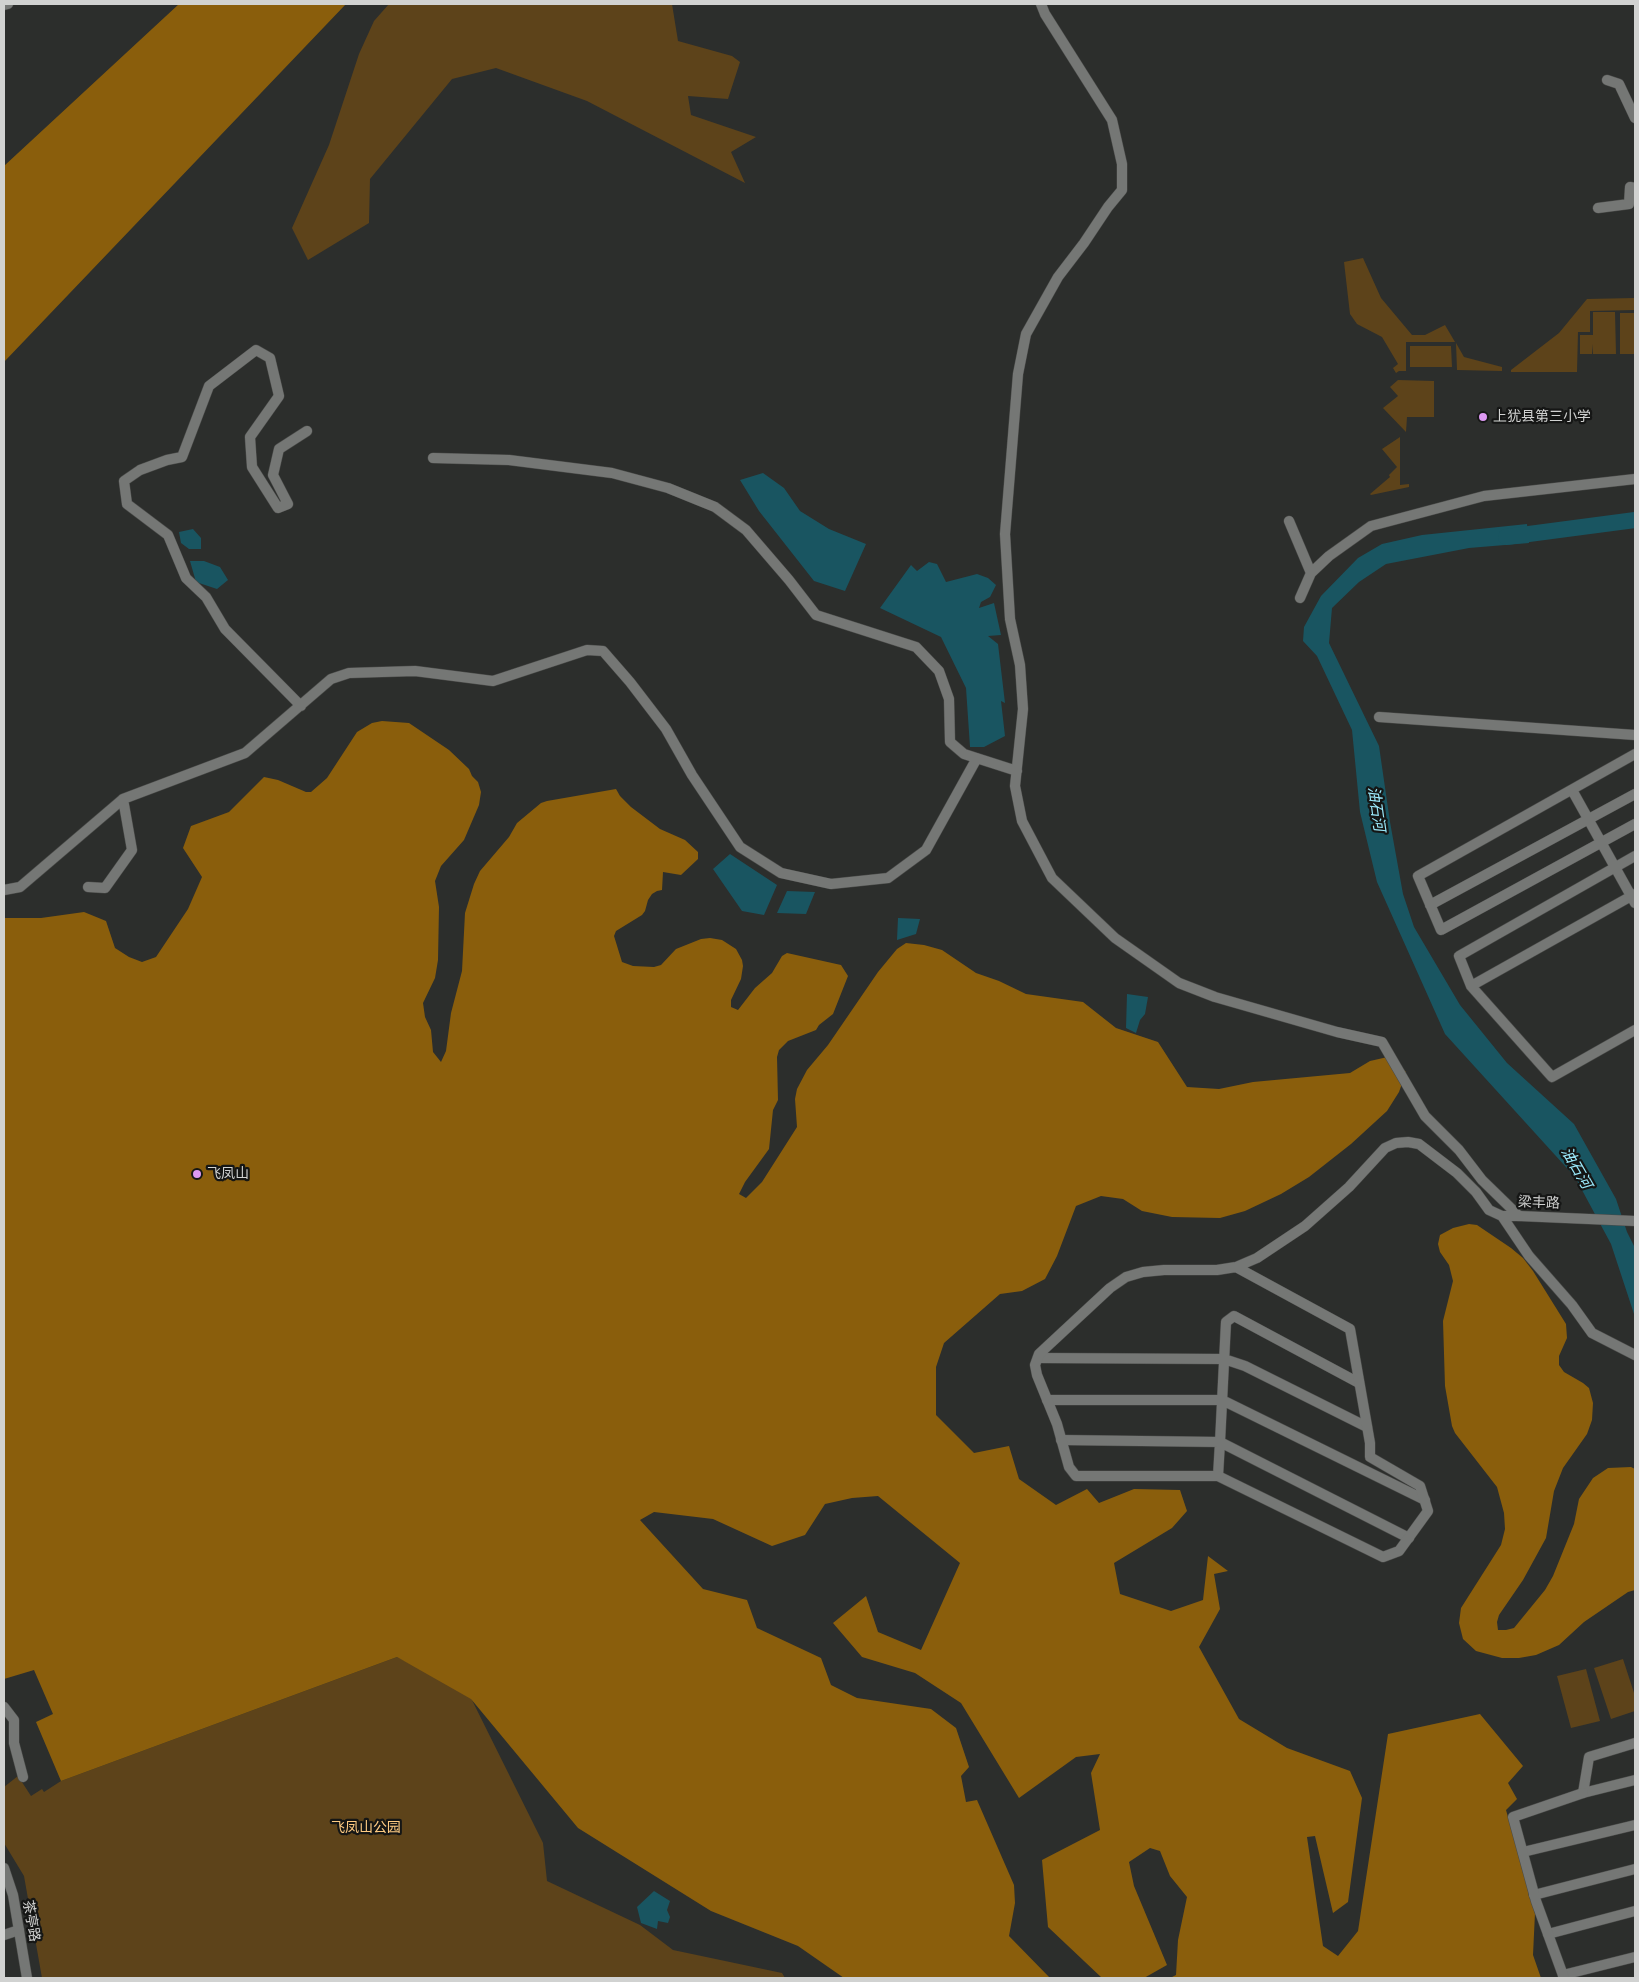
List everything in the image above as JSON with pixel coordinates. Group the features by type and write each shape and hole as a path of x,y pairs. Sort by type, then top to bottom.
{"street":[{"path":"4,5 8,4"},
{"path":"1041,4 1045,14 1112,120 1122,164 1122,190 1054,285 1026,334 1018,374 1004,534 1010,619 1020,665 1023,708 1015,786 1022,821 1052,878 1114,938 1179,982 1215,997 1327,1029 1382,1042 1426,1116 1459,1150 1482,1180 1519,1216"},
{"path":"1607,80 1619,84 1635,118"},
{"path":"1598,208 1629,204 1630,188 1635,188"},
{"path":"301,706 225,629 206,597 186,578 168,535 127,504 124,481 140,470 167,460 182,457 209,386 256,350 270,358 279,396 250,437 252,467 278,508 288,504 273,475 279,449 307,431"},
{"path":"433,458 509,460 612,473 668,488 715,506 746,530 790,580 816,615 916,647 940,671 949,699 950,742 964,754 1016,771"},
{"path":"1300,598 1311,573 1329,556 1370,526 1484,496 1635,479"},
{"path":"1289,521 1311,573"},
{"path":"4,890 20,887 123,799 245,753 331,679 349,673 415,671 493,680 587,650 603,651 630,682 666,729 692,775 740,847 781,873 831,884 888,878 926,850 978,758"},
{"path":"1379,717 1635,734"},
{"path":"1635,754 1418,876 1441,930 1635,824"},
{"path":"1471,986 1634,898 1572,790"},
{"path":"1430,905 1635,794"},
{"path":"88,887 105,888 132,850 123,799"},
{"path":"1635,856 1459,956 1471,986 1552,1077 1635,1030"},
{"path":"1236,1267 1350,1329 1367,1427 1370,1457 1420,1486 1425,1500 1428,1511 1409,1538 1399,1551 1383,1557 1218,1476 1076,1476 1069,1468 1062,1440 1037,1375 1035,1365 1039,1354 1110,1288 1126,1277 1157,1270 1217,1270 1236,1267 1257,1258 1305,1226 1349,1187 1385,1148 1396,1143 1408,1142 1419,1144 1457,1173 1476,1192 1489,1210 1502,1216 1529,1256 1572,1305 1592,1333 1635,1355"},
{"name":"梁丰路","path":"1502,1216 1635,1221"},
{"path":"1218,1476 1226,1322 1234,1316 1359,1383"},
{"path":"1038,1358 1224,1359 1245,1366 1367,1427"},
{"path":"1047,1400 1222,1400 1425,1500"},
{"path":"1062,1440 1220,1442 1409,1538"},
{"path":"4,1707 14,1720 14,1743 23,1778"},
{"path":"1583,1793 1589,1757 1635,1743"},
{"path":"1635,1780 1583,1793 1513,1817 1534,1895 1563,1977 1635,1957"},
{"path":"1523,1852 1635,1825"},
{"name":"茶亭路","path":"4,1868 13,1895 27,1978"},
{"path":"1534,1895 1635,1869"},
{"path":"1548,1934 1635,1911"},
{"path":"4,1935 19,1930"}],"green space":[{"path":"389,4 672,4 678,41 732,56 740,62 728,99 688,96 691,115 756,137 731,152 745,183 587,101 496,68 452,79 370,179 369,223 308,260 292,228 329,145 359,54 374,21"},
{"path":"1363,258 1381,298 1412,335 1425,335 1445,325 1455,342 1406,342 1406,371 1396,373 1393,368 1398,364 1382,337 1357,324 1350,314 1344,262"},
{"path":"1635,298 1635,310 1590,311 1590,332 1578,332 1577,372 1511,372 1511,370 1559,333 1587,299"},
{"path":"1593,312 1615,312 1616,354 1593,354 1593,344 1592,354 1580,354 1580,335 1593,335"},
{"path":"1620,313 1635,313 1635,354 1620,354"},
{"path":"1456,343 1464,357 1502,367 1502,371 1457,370"},
{"path":"1410,346 1451,346 1452,367 1410,367"},
{"path":"1398,380 1434,381 1434,417 1407,417 1406,432 1383,408 1398,396 1390,387"},
{"path":"1400,437 1400,485 1409,484 1409,487 1371,495 1390,477 1389,475 1397,467 1382,449"},
{"name":"飞凤山公园","path":"397,1657 468,1692 543,1843 547,1881 640,1925 673,1950 782,1973 785,1978 42,1978 24,1876 4,1843 4,1787 18,1776 31,1796 42,1789 44,1792 61,1781"},
{"path":"1623,1659 1635,1696 1635,1711 1611,1719 1594,1668"},
{"path":"1586,1669 1600,1721 1571,1728 1557,1676"}],"shaded area":[{"path":"179,4 346,4 4,362 4,166"},
{"path":"382,721 409,723 449,750 469,769 472,776 478,782 481,792 479,805 464,840 441,866 435,881 439,907 438,960 435,978 423,1003 425,1017 431,1030 433,1052 441,1062 446,1051 451,1013 462,971 465,913 474,884 480,871 509,837 517,823 541,803 547,801 616,789 631,807 660,829 685,840 698,852 698,859 681,875 663,872 662,890 652,894 642,915 616,931 614,936 622,962 633,966 654,967 661,965 676,949 701,939 722,940 736,949 742,960 741,979 731,1000 731,1007 738,1010 755,988 772,973 782,956 787,953 841,965 848,976 833,1014 819,1025 816,1030 788,1041 779,1050 777,1057 778,1100 773,1110 769,1149 745,1182 739,1194 746,1198 762,1182 797,1127 795,1099 797,1089 807,1070 828,1045 878,972 897,949 906,943 942,950 976,973 999,981 1026,994 1083,1002 1116,1028 1158,1042 1187,1087 1219,1089 1253,1082 1350,1073 1370,1061 1392,1056 1406,1072 1399,1092 1387,1111 1351,1144 1309,1177 1281,1194 1245,1211 1220,1218 1172,1217 1142,1211 1123,1199 1101,1196 1076,1206 1057,1256 1045,1279 1022,1291 1000,1294 944,1343 936,1367 936,1415 974,1453 1009,1446 1019,1479 1056,1505 1087,1489 1099,1503 1134,1489 1180,1490 1187,1511 1172,1528 1114,1563 1120,1594 1171,1611 1203,1600 1208,1556 1228,1571 1214,1574 1220,1609 1199,1647 1239,1719 1287,1748 1350,1771 1362,1798 1348,1902 1333,1913 1315,1836 1307,1837 1323,1946 1338,1956 1358,1931 1388,1734 1480,1714 1523,1766 1508,1783 1517,1799 1506,1810 1535,1913 1533,1955 1541,1978 1170,1978 1176,1975 1178,1940 1187,1897 1170,1876 1160,1851 1150,1848 1129,1862 1134,1886 1167,1965 1144,1978 1102,1978 1048,1927 1042,1860 1100,1830 1091,1773 1100,1754 1076,1757 1019,1798 961,1703 915,1673 862,1657 833,1623 866,1596 878,1632 921,1650 960,1563 878,1496 852,1498 825,1504 805,1535 772,1546 713,1519 654,1512 640,1520 703,1589 747,1600 757,1628 821,1658 831,1685 857,1698 931,1709 956,1728 969,1767 961,1776 966,1802 977,1800 1014,1885 1015,1903 1009,1936 1050,1978 844,1978 798,1946 711,1911 578,1828 471,1699 397,1657 61,1781 36,1722 53,1714 34,1670 4,1679 4,918 41,918 84,912 106,921 115,948 129,957 142,962 156,957 188,909 202,877 183,848 191,826 229,812 264,777 278,780 306,792 311,792 327,778 357,732 372,723"},
{"path":"1469,1224 1477,1225 1511,1248 1523,1258 1533,1271 1566,1324 1567,1338 1559,1356 1559,1365 1564,1372 1589,1388 1593,1403 1592,1420 1587,1434 1563,1468 1554,1491 1546,1538 1523,1580 1499,1615 1497,1622 1498,1630 1514,1628 1545,1590 1553,1576 1574,1524 1579,1499 1593,1478 1608,1468 1631,1467 1635,1469 1635,1590 1628,1592 1584,1622 1559,1645 1536,1655 1519,1658 1502,1658 1476,1651 1463,1639 1459,1623 1461,1608 1501,1545 1505,1529 1504,1513 1497,1487 1455,1433 1452,1426 1445,1386 1443,1321 1453,1281 1449,1265 1440,1252 1438,1244 1440,1235 1453,1228"}],"water":[{"path":"763,473 784,488 800,511 829,529 866,544 845,591 814,581 759,511 740,480"},
{"path":"1527,524 1529,543 1469,548 1386,564 1359,582 1332,608 1329,643 1379,746 1403,894 1414,927 1460,1005 1507,1063 1574,1124 1616,1199 1627,1232 1635,1248 1635,1317 1611,1244 1575,1177 1445,1034 1377,882 1360,812 1352,730 1317,656 1303,641 1304,627 1321,596 1358,558 1382,544 1422,535"},
{"path":"193,529 201,538 201,549 189,549 181,543 179,532"},
{"path":"190,561 204,561 220,567 228,580 217,589 196,582"},
{"path":"929,562 937,564 946,582 977,574 988,578 996,585 990,597 981,602 979,608 994,603 1001,635 988,636 998,644 1005,703 1001,701 1005,736 984,747 970,747 966,688 941,637 880,608 911,565 917,571"},
{"path":"730,854 777,885 764,915 742,911 713,869"},
{"path":"787,891 815,892 806,914 777,913"},
{"path":"898,918 920,919 916,934 897,940"},
{"path":"1127,994 1148,997 1145,1014 1140,1020 1136,1033 1126,1028"},
{"path":"654,1891 670,1901 667,1910 670,1917 668,1923 658,1921 657,1929 641,1923 637,1907"}],"waterway":[{"name":"油石河","path":"1506,537 1635,520"}],"place":[{"name":"上犹县第三小学","path":"1483,417"},
{"name":"飞凤山","path":"197,1174"}]}
